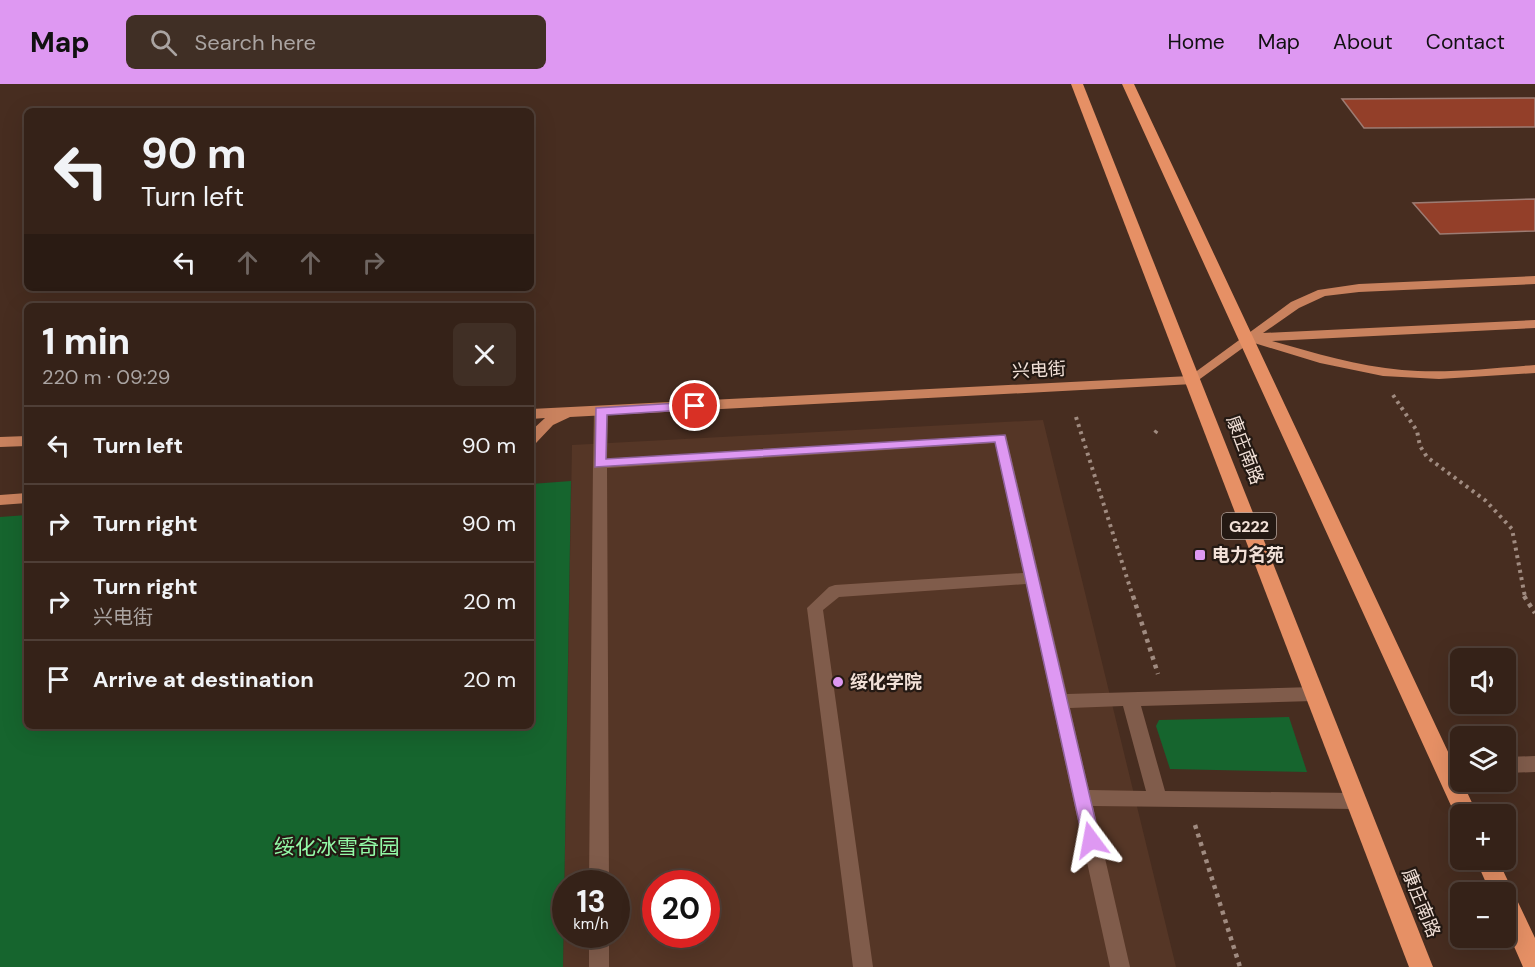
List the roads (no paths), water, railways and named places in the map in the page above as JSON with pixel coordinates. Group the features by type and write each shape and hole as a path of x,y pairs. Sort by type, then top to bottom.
{"highway":[{"name":"康庄南路","path":"1077,84 1421,967"},
{"path":"1128,84 1450,761"},
{"path":"1516,923 1535,964"}],"main road":[{"path":"1193,380 1295,305 1322,293 1359,288 1535,280"},
{"path":"1248,338 1535,324"},
{"path":"1248,338 1330,362 1381,372 1424,375 1535,369"},
{"name":"兴电街","path":"534,414 1193,380"},
{"path":"534,437 548,422 571,412"},
{"path":"0,442 24,441"},
{"path":"0,500 24,498"}],"lane":[{"path":"599,870 601,411"},
{"path":"600,464 1001,438 1120,967"},
{"path":"863,967 815,608 835,591 1032,578"},
{"path":"1060,701 1313,694"},
{"path":"1130,699 1158,799"},
{"path":"1516,765 1535,764"},
{"path":"1082,798 1355,801"},
{"path":"599,948 599,967"}],"place":[{"name":"电力名苑","path":"1200,555"},
{"name":"绥化学院","path":"838,682"}],"park label":[{"name":"绥化冰雪奇园","path":"337,847"}]}
